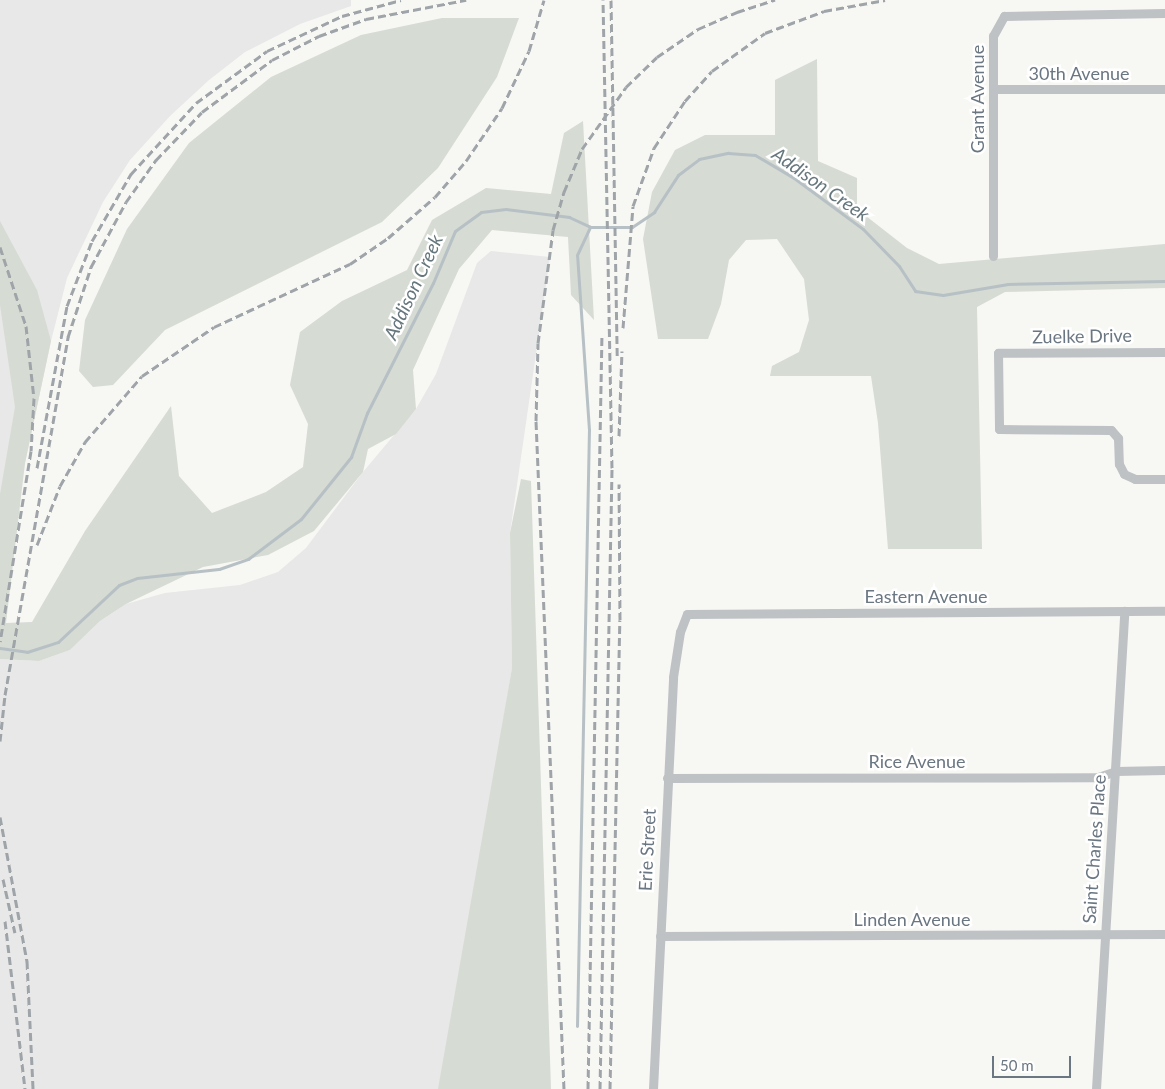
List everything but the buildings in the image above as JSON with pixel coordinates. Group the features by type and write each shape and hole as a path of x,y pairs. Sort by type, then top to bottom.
{"street":[{"name":"Grant Avenue","path":"993,256 993,36 1004,16 1165,13"},
{"name":"30th Avenue","path":"993,89 1165,89"},
{"name":"Zuelke Drive","path":"1165,352 998,353 1000,429 1111,430 1118,438 1120,464 1124,474 1135,479 1165,479"},
{"name":"Saint Charles Place","path":"1096,1089 1124,611"},
{"name":"Eastern Avenue","path":"687,614 1165,611"},
{"name":"Erie Street","path":"653,1089 673,677 680,632 687,614"},
{"name":"Rice Avenue","path":"667,778 1098,777 1116,771 1165,770"},
{"name":"Linden Avenue","path":"660,936 1165,934"}],"shaded area":[{"path":"0,0 351,0 351,6 300,24 245,52 209,80 170,116 130,160 103,202 67,278 51,341 25,463 0,628"},
{"path":"442,18 519,18 497,77 438,168 382,222 165,330 113,385 93,387 79,371 85,320 127,229 189,143 271,77 361,35"},
{"path":"817,59 818,161 857,178 857,209 907,248 939,264 1165,244 1165,288 1005,292 977,307 982,549 888,549 878,423 871,376 770,376 772,366 799,352 809,320 804,279 777,239 746,240 729,260 721,304 708,339 658,339 643,239 652,192 675,150 705,135 775,135 775,80"},
{"path":"583,121 594,320 571,295 568,237 492,230 459,269 413,370 416,409 396,434 368,449 363,472 314,531 268,555 203,567 126,604 100,621 70,650 39,661 0,659 0,494 15,407 0,305 0,221 37,290 51,341 25,463 6,623 32,622 85,531 171,406 179,476 212,513 266,492 303,467 308,424 290,385 300,332 342,301 407,270 432,220 486,188 551,194 564,133"},
{"path":"491,251 550,257 510,533 512,668 443,1089 0,1089 0,659 39,661 70,650 100,621 126,604 165,593 240,585 278,572 306,548 363,472 416,409 436,374 477,263"},
{"path":"521,479 531,481 551,1089 438,1089 512,668 510,533"}],"waterway":[{"name":"Addison Creek","path":"0,648 27,652 58,642 119,585 137,578 219,569 248,559 301,519 351,457 367,413 433,283 455,231 481,212 506,209 569,217 590,227 632,227 654,212 678,175 699,159 728,153 755,155 794,178 863,229 899,266 915,291 943,295 1008,284 1165,281"},
{"path":"577,1026 589,430 577,255 590,227"}],"railway":[{"path":"37,468 67,306 92,241 131,174 196,103 267,51 342,16 401,0"},
{"path":"0,741 5,695 68,337 91,267 126,202 156,160 202,112 272,60 319,36 366,19 466,0"},
{"path":"37,545 60,486 85,442 142,376 214,327 350,264 388,238 435,197 466,161 502,108 529,51 544,0"},
{"path":"600,1089 612,468 603,0"},
{"path":"611,0 617,359"},
{"path":"564,1089 536,421 538,343 553,230 564,192 582,149 626,87 657,57 698,29 737,12 775,0"},
{"path":"623,328 633,206 654,148 685,101 712,71 765,33 824,11 885,0"},
{"path":"0,247 26,326 34,398 31,451 0,642"},
{"path":"588,1089 602,334"},
{"path":"619,436 622,351"},
{"path":"610,1089 620,620 619,484"},
{"path":"0,817 27,961 33,1089"},
{"path":"3,879 15,933"},
{"path":"5,921 25,1089"}]}
